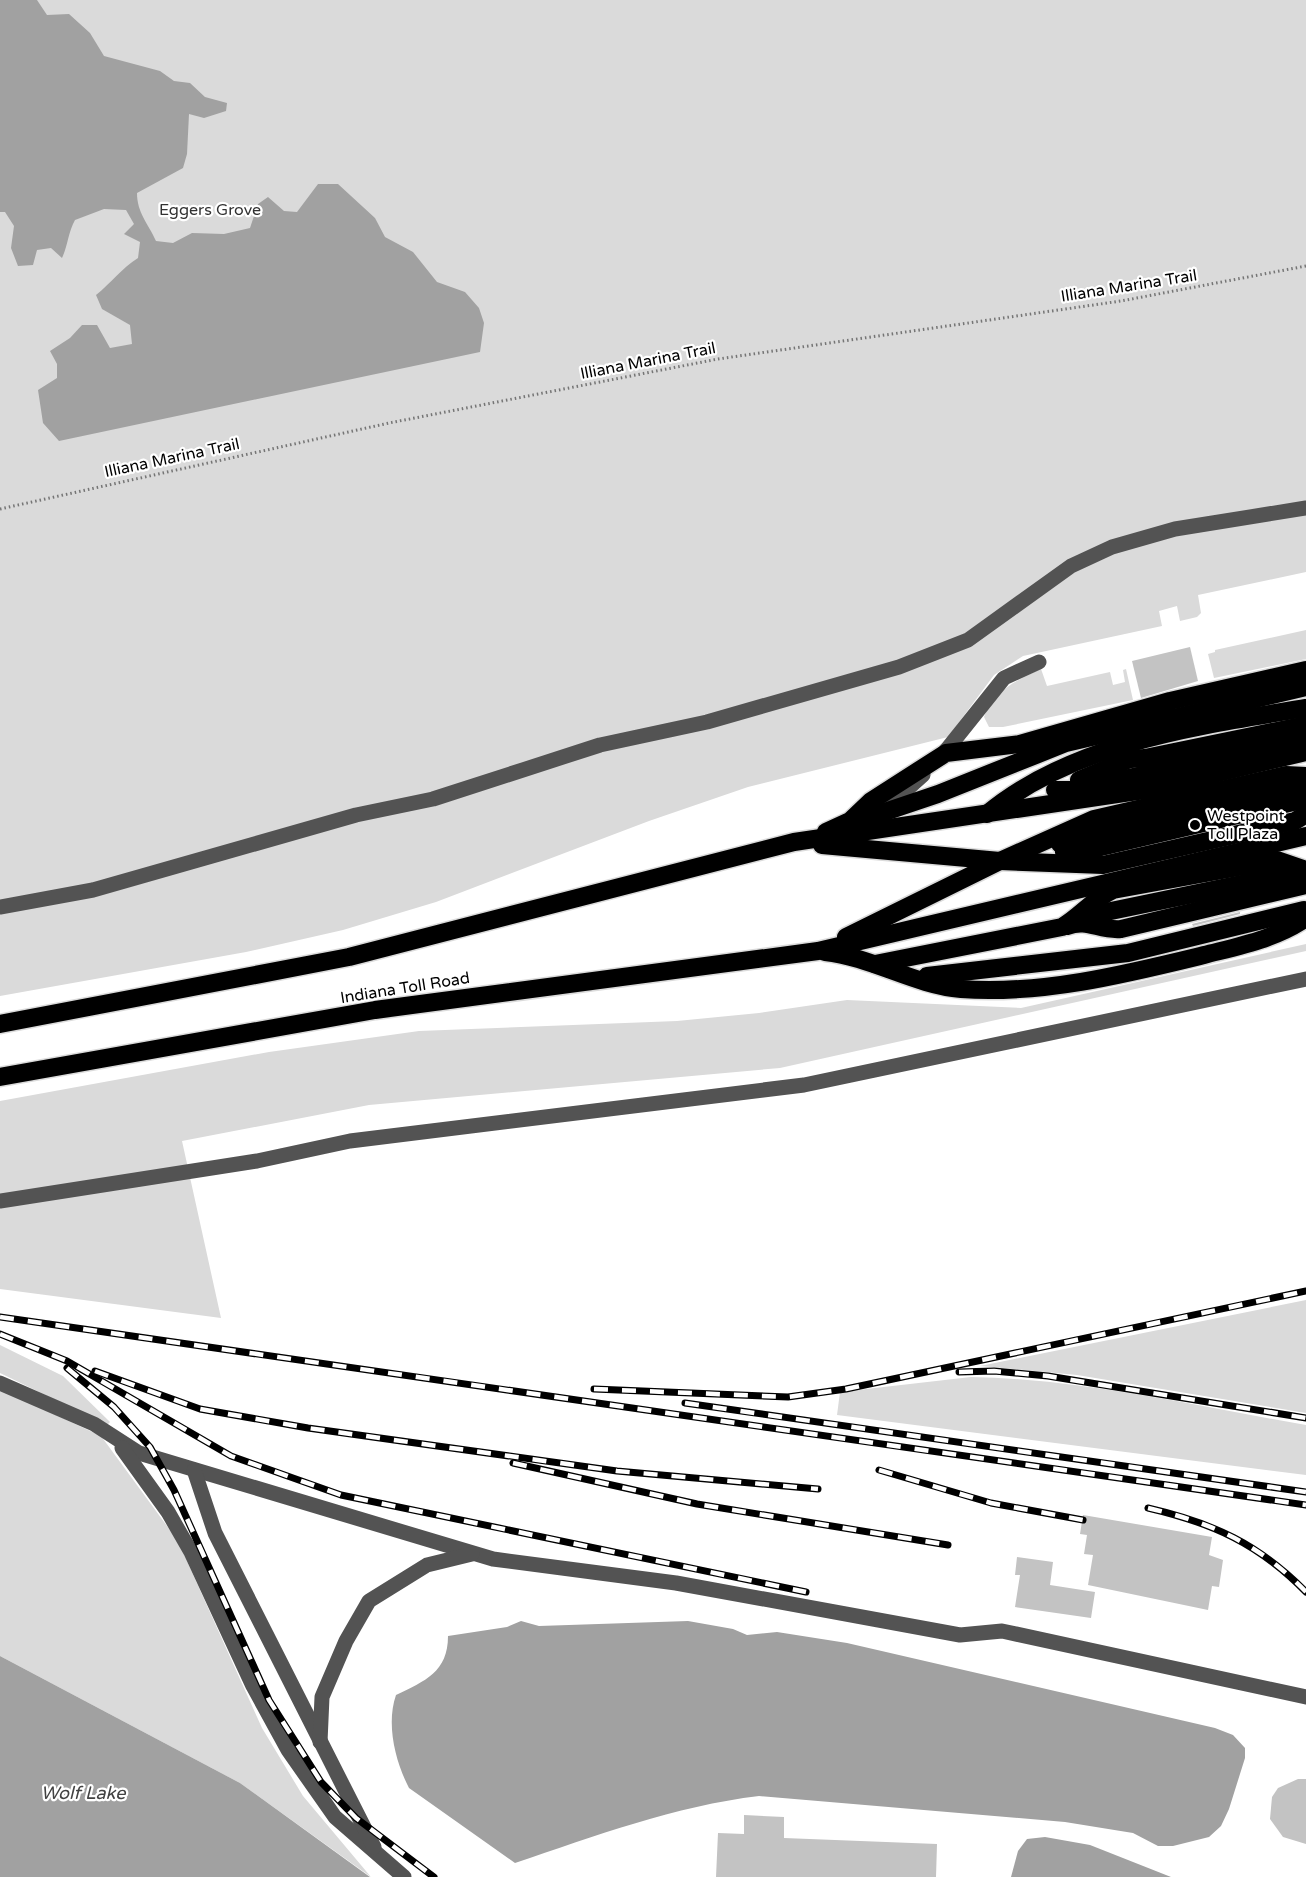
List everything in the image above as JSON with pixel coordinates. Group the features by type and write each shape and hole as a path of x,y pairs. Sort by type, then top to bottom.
{"highway":[{"path":"1020,744 1170,701 1306,670"},
{"path":"0,1024 350,957 803,840 1069,743 1306,687"},
{"path":"993,813 1029,784 1107,752 1207,725 1306,708"},
{"path":"993,813 1033,803 1054,790 1130,759 1306,725"},
{"path":"1054,790 1076,789 1306,739"},
{"path":"803,840 850,821 871,801 946,753 1052,740 1130,759"},
{"path":"803,840 1151,789 1306,752"},
{"path":"818,951 1000,861 1094,819 1286,775 1306,776"},
{"path":"1000,861 1098,833 1306,787"},
{"path":"1000,861 1101,847 1306,799"},
{"path":"803,840 1000,861 1103,865 1295,821 1306,814"},
{"path":"818,951 1306,836"},
{"path":"1070,923 1098,897 1113,890 1277,860 1306,870"},
{"path":"870,965 1081,921 1102,928 1121,929 1306,885"},
{"path":"907,976 927,976 1128,953 1306,909"},
{"path":"818,951 839,953 870,965 960,989 1026,989 1166,964 1252,943 1306,918"},
{"name":"Indiana Toll Road","path":"0,1077 375,1010 818,951"}],"street":[{"path":"0,907 93,890 356,815 433,800 600,745 707,722 899,667 968,640 1071,566 1112,547 1175,529 1306,508"},
{"path":"860,832 946,753 1004,678 1039,662"},
{"path":"0,1201 257,1161 362,1140 804,1085 1306,979"},
{"path":"0,1383 94,1424 139,1453 494,1559 676,1583 960,1635 1002,1631 1306,1697"},
{"path":"112,1436 135,1463 191,1552 254,1686 288,1750 335,1817 404,1877"},
{"path":"194,1470 214,1533 376,1853"},
{"path":"320,1742 322,1697 346,1641 369,1601 428,1565 475,1553"}],"path":[{"name":"Illiana Marina Trail","path":"0,509 389,423 718,359 1121,301 1306,266"}],"green space":[{"name":"Eggers Grove","path":"0,0 1306,0 1306,572 1198,595 1201,613 1197,617 1180,621 1177,606 1159,611 1162,626 1023,656 994,675 948,737 748,787 649,821 436,902 343,930 246,952 0,996"},
{"path":"1306,630 1306,659 1214,678 1208,654 1215,650"},
{"path":"1041,669 1047,686 1110,672 1113,685 1125,682 1123,670 1126,669 1133,700 1003,727 989,727 984,717 993,700 1007,687"},
{"path":"1306,944 1306,951 780,1068 369,1105 182,1141 221,1318 0,1289 0,1101 269,1052 419,1031 677,1021 759,1013 847,1000 1021,1008"},
{"path":"1306,1300 1306,1413 1077,1375 980,1366"},
{"path":"0,1345 63,1376 110,1422 107,1425 0,1373"},
{"path":"971,1377 1097,1388 1306,1425 1306,1475 837,1415 840,1392"},
{"path":"0,1389 101,1436 178,1541 262,1728 303,1796 371,1877 240,1783 0,1656"}],"water":[{"path":"0,0 37,0 47,15 69,14 90,33 104,56 160,71 174,81 190,83 205,97 227,103 226,111 204,118 189,114 187,154 183,168 137,193 141,212 156,241 173,243 192,233 224,234 250,228 258,204 268,197 284,211 297,212 318,184 338,184 375,218 385,237 413,252 437,282 465,292 479,308 484,323 480,352 59,441 43,423 38,390 57,378 57,364 50,351 70,338 82,325 97,325 110,348 132,344 130,325 102,309 96,295 138,258 140,242 124,234 134,224 126,210 104,209 75,220 62,258 51,248 37,250 33,265 18,266 11,248 14,226 5,212 0,212"},
{"path":"521,1621 539,1626 688,1621 733,1629 747,1635 777,1632 847,1643 1215,1728 1233,1735 1245,1748 1245,1758 1229,1809 1221,1826 1209,1837 1173,1846 1158,1846 1133,1833 1065,1822 759,1796 666,1814 515,1863 409,1788 396,1754 392,1718 396,1695 425,1680 439,1667 447,1648 448,1636 507,1627"},
{"name":"Wolf Lake","path":"0,1656 240,1783 370,1877 0,1877"},
{"path":"1045,1837 1090,1845 1171,1877 1011,1877 1018,1851 1027,1839"}],"building":[{"path":"1190,647 1198,681 1141,698 1132,661"},
{"path":"1240,912 1240,914 1193,926 1192,924"},
{"path":"1083,1515 1212,1537 1209,1555 1223,1560 1219,1587 1212,1586 1208,1610 1088,1585 1093,1555 1084,1554 1087,1535 1080,1534"},
{"path":"1017,1557 1053,1562 1050,1585 1095,1592 1091,1618 1015,1607 1020,1575 1015,1575"},
{"path":"1298,1779 1306,1779 1306,1844 1283,1837 1270,1819 1272,1797 1278,1788"},
{"path":"744,1815 784,1817 784,1838 937,1844 936,1877 716,1877 718,1833 744,1834"}],"railway":[{"path":"594,1389 788,1397 846,1389 1306,1291"},
{"path":"0,1317 1306,1505"},
{"path":"0,1334 67,1361 231,1456 341,1495 806,1592"},
{"path":"67,1368 114,1407 150,1447 174,1490 269,1700 321,1782 356,1818 434,1877"},
{"path":"95,1371 200,1409 308,1428 617,1471 818,1489"},
{"path":"959,1372 994,1371 1048,1376 1306,1418"},
{"path":"685,1403 1306,1492"},
{"path":"513,1463 697,1504 948,1545"},
{"path":"879,1470 991,1503 1083,1520"},
{"path":"1148,1508 1194,1521 1234,1538 1271,1561 1306,1592"}],"place":[{"name":"Westpoint Toll Plaza","path":"1195,825"}]}
